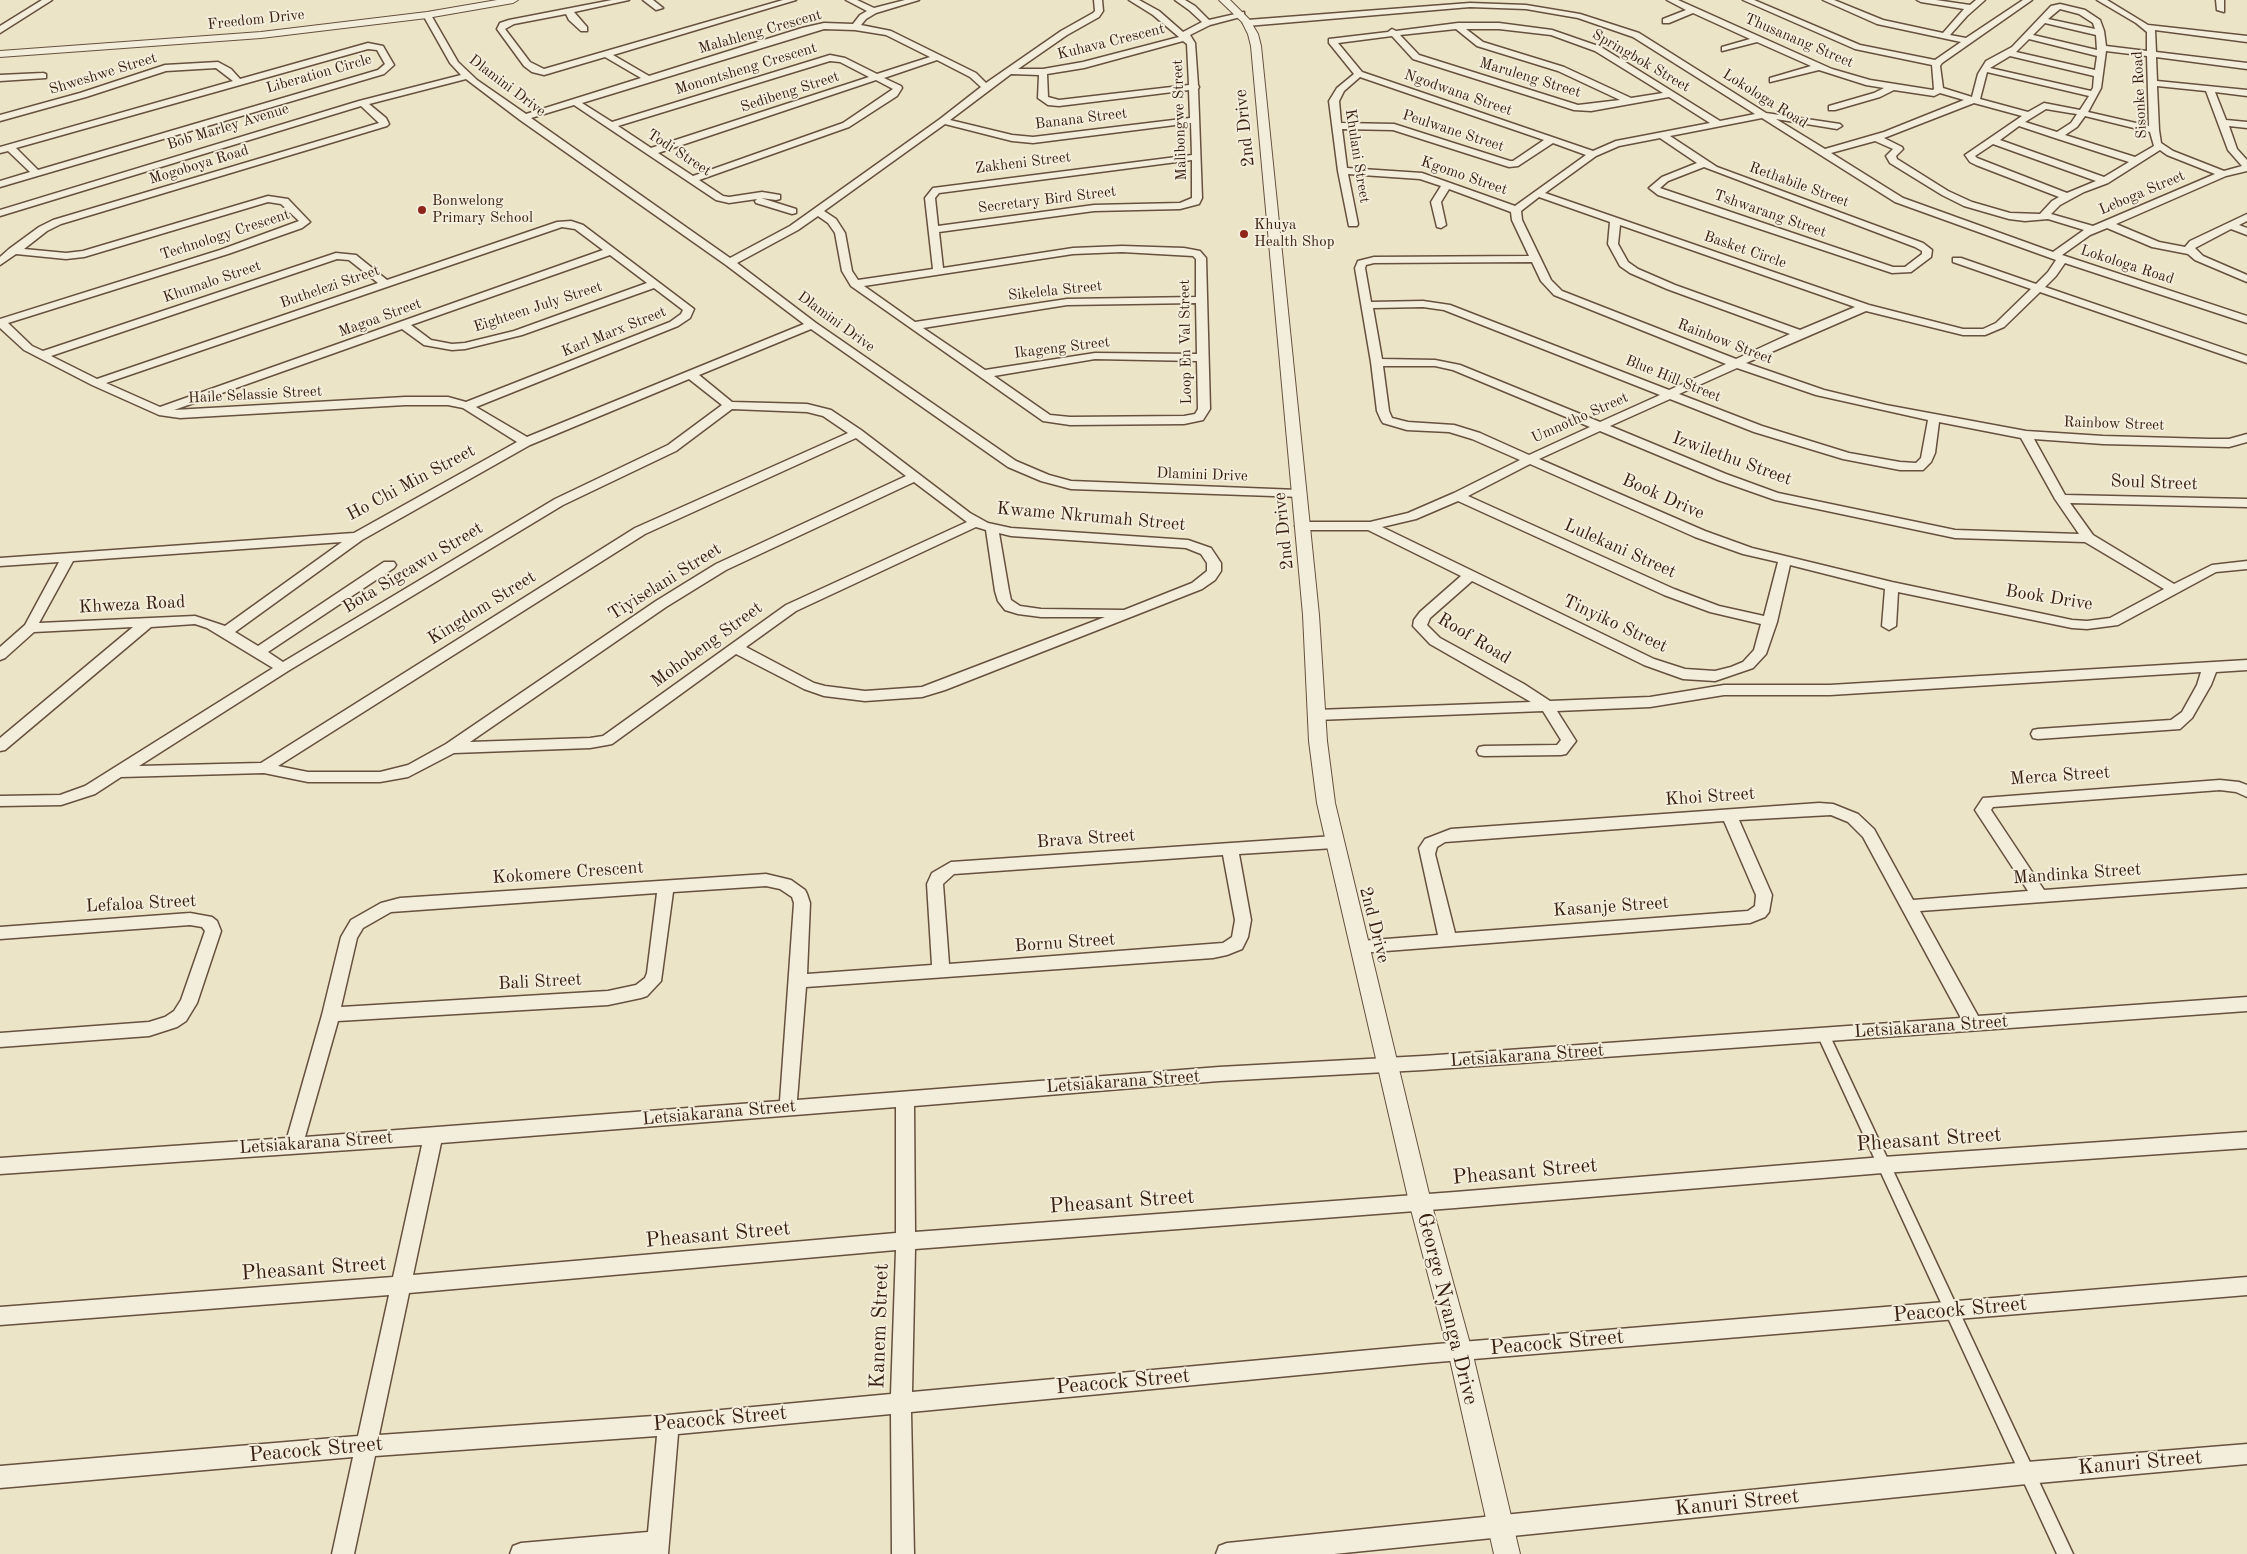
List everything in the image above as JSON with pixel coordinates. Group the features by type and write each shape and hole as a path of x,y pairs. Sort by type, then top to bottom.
{"street":[{"path":"0,30 48,0"},
{"name":"Freedom Drive","path":"0,54 261,35 427,15 513,0"},
{"path":"625,0 512,22 501,29 520,57 538,71 552,70 792,0"},
{"path":"647,0 659,8"},
{"path":"850,0 873,11"},
{"path":"855,27 863,17 873,11 915,0"},
{"path":"730,263 784,234 818,211 943,121 986,87 1064,33 1096,14 1099,11 1098,0"},
{"path":"1133,0 1150,9 1171,28 1186,36"},
{"path":"1179,0 1192,8 1207,23"},
{"name":"2nd Drive","path":"1224,0 1244,19 1256,46 1313,633 1317,715 1324,796 1388,1064"},
{"name":"Thusanang Street","path":"1671,0 1848,78 1891,88 1920,92 1934,93 1939,90"},
{"path":"1747,0 1858,48 1937,63 1966,41 2028,0"},
{"path":"1827,0 1880,22 1966,41"},
{"path":"1921,0 1971,8"},
{"path":"1945,36 1981,0"},
{"name":"Sisonke Road","path":"2101,0 2149,27 2153,54 2154,130 2155,139 2160,147 2170,153 2223,174"},
{"path":"2220,0 2221,10"},
{"name":"Lokologa Road","path":"1207,23 1450,6 1527,3 1580,16 1636,35 1899,200 2058,258 2247,320"},
{"path":"1822,153 1877,138 1975,100 1978,96 1984,69 1994,59 2010,53 2056,7 2067,7 2082,12 2094,19 2098,24 2102,51 2094,94 2074,124 2058,136"},
{"path":"1666,21 1692,10"},
{"path":"569,11 572,18 584,29"},
{"name":"Dlamini Drive","path":"427,15 454,63 467,76 523,118 730,263 812,325 1012,464 1045,478 1082,486 1298,494"},
{"path":"2042,20 2100,33"},
{"name":"Kuhava Crescent","path":"1195,87 1052,103 1043,98 1043,72 1084,65 1186,36 1207,23"},
{"name":"Malahleng Crescent","path":"523,118 811,29 830,26 855,27 888,33 973,75 986,87"},
{"path":"1458,26 1480,44 1561,69 1629,101"},
{"name":"Springbok Street","path":"1359,74 1332,42 1336,39 1458,26 1512,26 1567,36 1598,49 1719,124"},
{"path":"2149,27 2247,39"},
{"name":"Maruleng Street","path":"1392,32 1416,57 1570,107 1584,109 1672,94"},
{"name":"Malibongwe Street","path":"1186,36 1192,46 1195,87 1194,120 1197,157 1197,198 1195,202"},
{"path":"2026,36 2102,51 2153,54 2247,66"},
{"path":"1725,49 1757,39"},
{"name":"Liberation Circle","path":"0,184 381,72 390,65 380,48 370,46 4,149"},
{"path":"2010,53 2099,74"},
{"path":"608,55 648,79"},
{"name":"Sedibeng Street","path":"650,152 938,57"},
{"name":"Monontsheng Crescent","path":"610,126 830,58 842,60 898,88 897,92 854,121 692,179"},
{"path":"1937,63 1939,90 2028,115"},
{"name":"Shweshwe Street","path":"0,118 84,95 143,74 171,68 218,65 228,71 238,82"},
{"path":"1773,80 1818,66"},
{"path":"1984,69 2094,94"},
{"path":"1010,71 1043,72"},
{"name":"Khulani Street","path":"1353,224 1343,171 1335,95 1359,74"},
{"name":"Ngodwana Street","path":"1359,74 1593,154"},
{"path":"0,78 43,76"},
{"name":"Bob Marley Avenue","path":"0,213 362,103 467,76"},
{"path":"2153,83 2247,93"},
{"path":"1832,108 1891,88"},
{"path":"2210,90 2233,150 2247,167"},
{"name":"Todi Street","path":"575,102 723,199 762,195 776,197"},
{"name":"Mogoboya Road","path":"0,262 43,229 58,222 384,124 383,120 362,103"},
{"path":"2067,197 1979,164 1971,157 1973,151 2040,107 2047,106 2154,130"},
{"path":"1516,210 1593,154 1616,144 1763,115 1837,126"},
{"name":"Banana Street","path":"943,121 1017,139 1033,140 1194,120"},
{"path":"1775,123 1804,120"},
{"path":"2018,123 2136,161"},
{"path":"2224,123 2247,125"},
{"name":"Peulwane Street","path":"1337,126 1394,127 1509,164 1515,164 1553,139"},
{"name":"Rethabile Street","path":"1662,135 1704,164 1919,245 1927,250 1927,255"},
{"path":"1877,138 1897,147 1898,149 1891,156 1892,161 1956,198 1983,209 2009,216 2056,218 2094,230"},
{"path":"1992,140 2105,182"},
{"path":"2043,216 2050,208 2067,197 2105,182 2123,171 2144,154 2160,147"},
{"path":"4,149 36,172"},
{"name":"Zakheni Street","path":"938,271 931,195 940,189 1197,157"},
{"name":"Tshwarang Street","path":"1704,164 1665,179 1654,188 1661,193 1892,270 1907,270 1927,255"},
{"name":"Leboga Street","path":"2039,288 2058,258 2072,242 2107,224 2223,174 2247,167"},
{"name":"Kgomo Street","path":"1343,171 1412,174 1447,184 1516,210"},
{"path":"1441,225 1436,202 1447,184"},
{"name":"Basket Circle","path":"1537,194 1865,307 1963,332 1985,332 2000,325 2039,288"},
{"path":"749,197 792,211"},
{"name":"Technology Crescent","path":"0,322 224,252 306,222 284,201 268,200 84,254 66,256 13,251"},
{"name":"Secretary Bird Street","path":"933,230 1094,208 1180,206 1195,202"},
{"name":"Rainbow Street","path":"1516,210 1517,220 1546,281 1558,293 1736,364 1820,393 1934,418 2026,435 2103,440 2209,443 2229,443 2247,438"},
{"path":"818,211 832,221 840,233 847,271 855,284"},
{"path":"2107,224 2156,245 2192,247 2247,217"},
{"path":"1615,221 1613,244 1624,264 1634,271 1671,287 1800,334"},
{"name":"Karl Marx Street","path":"467,406 682,320 688,309 574,225"},
{"name":"Buthelezi Street","path":"96,383 556,226 574,225"},
{"path":"2230,225 2247,232"},
{"path":"2192,247 2198,258 2247,279"},
{"name":"Loop En Val Street","path":"1122,249 1196,253 1201,258 1204,409 1199,417 1184,420 1051,419 913,326 855,284 1073,251 1122,249"},
{"name":"Magoa Street","path":"159,412 405,326 611,251"},
{"name":"Khumalo Street","path":"42,355 336,256 352,257 386,284"},
{"name":"Book Drive","path":"1535,259 1364,261 1360,268 1377,362 1383,411 1387,420 1407,426 1436,427 1463,431 1491,441 1707,537 1784,561 2004,610 2086,625 2102,624 2120,619 2173,589 2221,567 2247,565"},
{"path":"1957,260 2247,360"},
{"name":"Eighteen July Street","path":"405,326 428,343 452,347 465,346 518,333 654,284"},
{"name":"Sikelela Street","path":"913,326 1066,302 1201,300"},
{"name":"Blue Hill Street","path":"1366,306 1424,304 1446,307 1785,439 1847,456 1907,467 1919,467 1927,460 1934,418"},
{"name":"Umnotho Street","path":"1302,526 1370,526 1412,516 1800,334 1865,307"},
{"name":"Haile Selassie Street","path":"0,322 28,348 96,383 159,412 199,414 432,400 467,406 526,442"},
{"name":"Ho Chi Min Street","path":"0,562 357,537 526,442 812,325"},
{"name":"Ikageng Street","path":"985,374 1095,356 1203,358"},
{"name":"Izwilethu Street","path":"1377,362 1435,362 1456,367 1722,477 1776,496 1955,534 1998,537 2088,538"},
{"path":"691,375 730,405"},
{"name":"Kwame Nkrumah Street","path":"730,405 818,410 830,414 976,522 992,528 1012,532 1188,544 1203,548 1210,554 1215,566 1207,581 940,687 911,694 864,696 824,691 809,686 736,648"},
{"name":"Bota Sigcawu Street","path":"0,801 46,801 75,796 90,790 283,668 559,502 672,448 730,405"},
{"name":"Kingdom Street","path":"264,768 640,531 857,433"},
{"path":"2026,435 2060,499 2088,538 2173,589"},
{"name":"Tiyiselani Street","path":"264,768 308,777 393,775 412,769 451,748 661,604 720,567 915,478"},
{"name":"Lulekani Street","path":"1458,496 1678,596 1715,609 1770,622"},
{"name":"Soul Street","path":"2060,499 2247,504"},
{"name":"Mohobeng Street","path":"451,748 603,742 617,734 776,618 807,600 976,522"},
{"name":"Tinyiko Street","path":"1370,526 1649,662 1683,674 1715,676 1736,670 1756,658 1765,641 1784,561"},
{"path":"992,528 1002,591 1005,601 1010,606 1018,610 1041,613 1100,612 1126,614"},
{"path":"226,632 357,537"},
{"path":"0,655 30,628 68,558"},
{"path":"258,652 389,565"},
{"name":"Roof Road","path":"1470,575 1425,615 1421,620 1420,626 1435,641 1519,687 1546,705"},
{"path":"1889,626 1892,586"},
{"name":"Khweza Road","path":"30,628 146,624 195,620 226,632 283,668"},
{"path":"0,746 146,624"},
{"path":"1317,715 1671,700 1724,690 1830,690 2247,665"},
{"path":"2038,734 2175,725 2187,715 2204,685 2210,667"},
{"path":"1715,676 1724,690"},
{"path":"1484,751 1561,750 1569,741 1546,705"},
{"path":"120,772 264,768"},
{"name":"Merca Street","path":"2040,897 1983,810 1984,805 1988,802 2220,785 2239,787 2247,792"},
{"name":"Khoi Street","path":"1448,940 1427,854 1427,848 1431,843 1440,838 1451,835 1819,809 1833,810 1853,818 1869,833 1973,1024"},
{"name":"Kasanje Street","path":"1360,947 1739,918 1759,913 1763,908 1764,895 1730,816"},
{"name":"Brava Street","path":"941,972 935,884 938,877 951,868 1334,842"},
{"name":"Bornu Street","path":"798,981 1213,952 1227,949 1236,944 1240,937 1243,920 1230,850"},
{"name":"Kokomere Crescent","path":"294,1144 331,1015 352,931 370,915 387,907 400,904 766,880 776,881 792,889 799,894 802,903 788,1107"},
{"name":"Mandinka Street","path":"1910,906 2247,881"},
{"name":"Bali Street","path":"331,1015 608,998 641,991 653,981 666,886"},
{"name":"Lefaloa Street","path":"0,933 190,919 206,921 213,930 189,1003 180,1016 171,1022 149,1029 0,1040"},
{"name":"Letsiakarana Street","path":"0,1166 294,1144 433,1136 1228,1074 2247,1004"},
{"path":"1823,1034 2065,1554"},
{"name":"George Nyanga Drive","path":"1388,1064 1420,1202 1460,1351 1507,1554"},
{"name":"Kanem Street","path":"903,1554 902,1402 906,1241 905,1098"},
{"path":"343,1554 433,1136"},
{"name":"Pheasant Street","path":"0,1316 906,1241 1884,1165 2247,1140"},
{"name":"Peacock Street","path":"0,1477 365,1446 668,1425 1460,1351 2247,1286"},
{"path":"521,1554 657,1548 668,1425"},
{"name":"Kanuri Street","path":"1228,1554 2027,1472 2247,1454"}],"place":[{"name":"Bonwelong Primary School","path":"422,210"},
{"name":"Khuya Health Shop","path":"1244,234"}]}
